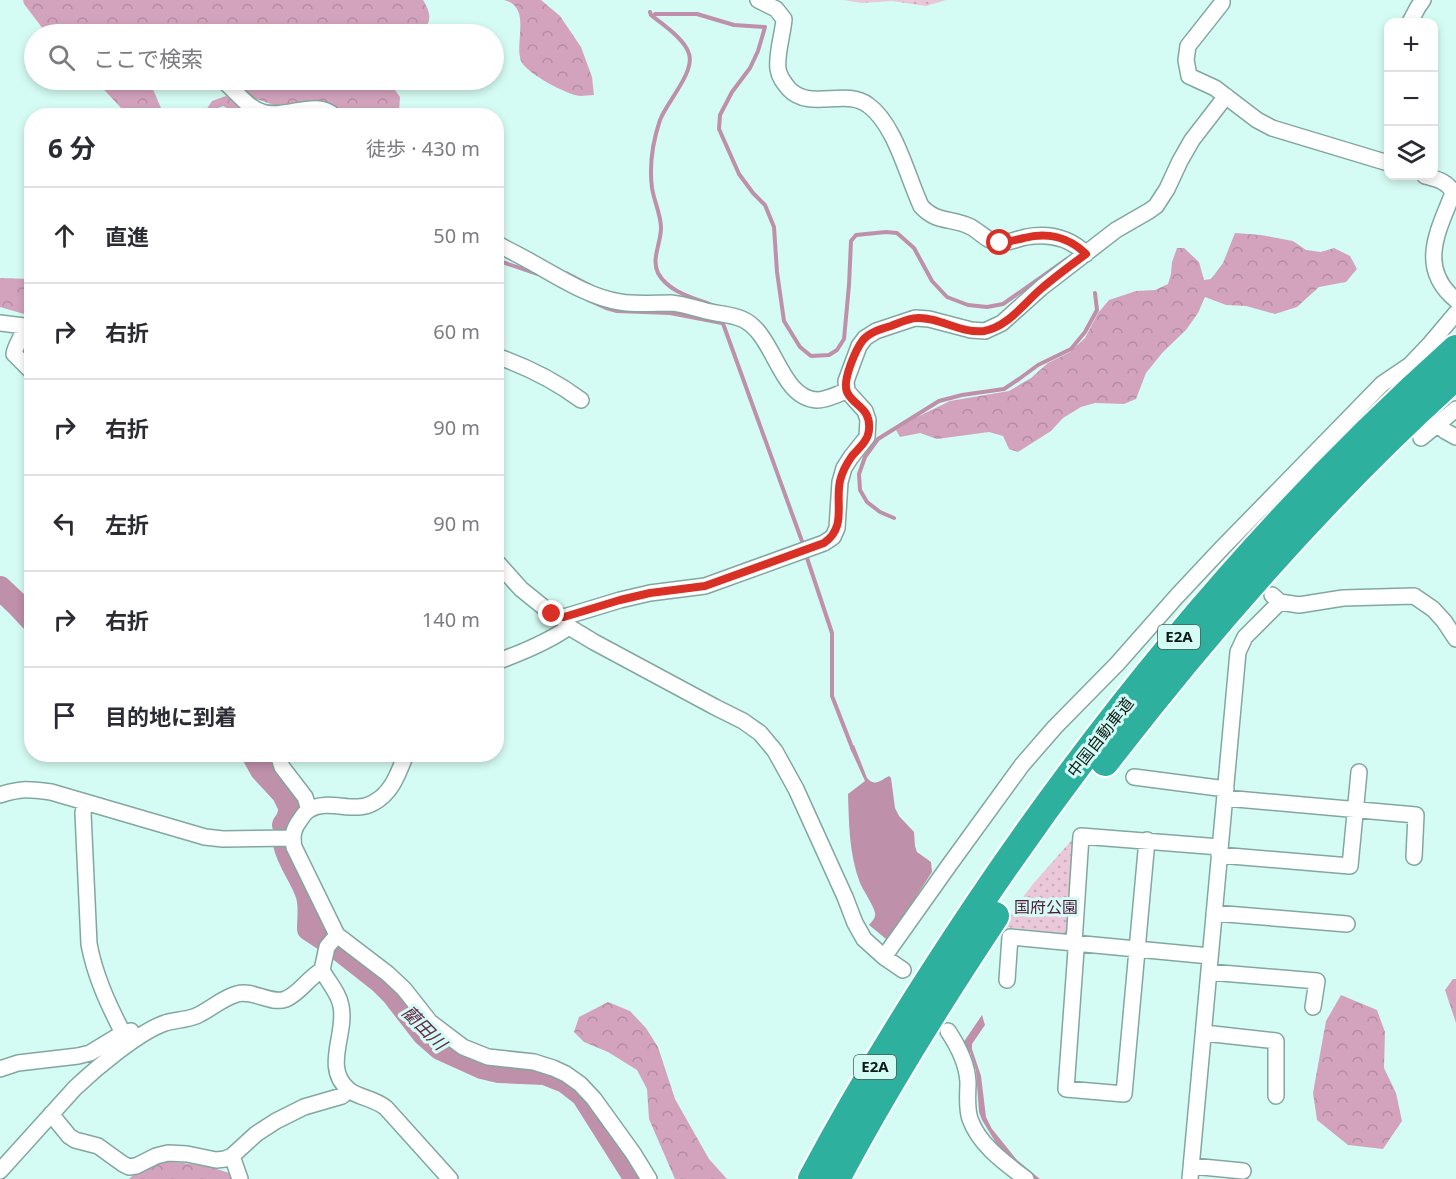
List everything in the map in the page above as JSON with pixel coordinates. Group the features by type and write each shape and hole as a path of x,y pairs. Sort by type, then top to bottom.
{"highway":[{"name":"中国自動車道","path":"812,1179 891,1040 942,959 1001,871 1123,705 1199,613 1302,498 1369,429 1456,349"},
{"name":"中国自動車道","path":"836,1179 907,1053 954,978 1075,800 1181,666 1251,585 1316,514 1456,376"}],"street":[{"path":"758,0 776,9 784,19 784,32 778,58 778,69 782,81 802,97 858,99 869,105 882,118 921,206 927,213 942,220 970,227 991,241 1009,242 1026,237 1047,236 1061,238 1086,254"},
{"path":"1222,0 1188,46 1186,60 1189,76 1215,88 1257,120 1272,128 1384,162"},
{"path":"1412,18 1423,0"},
{"path":"233,90 255,108"},
{"path":"504,659 562,632 567,622 620,600 650,593 705,586 824,543 833,537 839,517 840,482 844,468 867,437 869,428 865,411 847,392 846,381 859,346 865,338 876,331 915,318 985,331 1002,323 1041,288 1116,230 1156,206 1192,140 1226,96"},
{"path":"1436,180 1450,186 1453,192 1434,240 1434,262 1438,279 1456,300"},
{"path":"504,247 572,285 606,299 626,303 685,304 743,319 754,326 762,336 783,374 797,392 806,398 817,400 847,392"},
{"path":"884,957 1022,765 1055,727 1117,664 1177,596 1227,552 1382,384 1410,365 1456,314"},
{"path":"0,323 24,326"},
{"path":"24,333 15,347 14,354 24,364"},
{"path":"504,359 547,377 581,400"},
{"path":"1421,438 1456,409"},
{"path":"1438,424 1444,431 1456,437"},
{"path":"504,570 522,590 552,614 594,642 743,721 760,733 775,751 796,789 864,939 903,970"},
{"path":"1242,1171 1191,1172 1238,652 1245,638 1276,599 1299,605 1343,598 1414,596 1433,609 1456,639"},
{"path":"280,762 305,797 309,810"},
{"path":"403,762 393,786 384,796 370,805 320,806 309,810 295,827 292,838 294,847 332,940 388,974 404,989 430,1022 463,1047 488,1057 534,1062 567,1074 594,1099 650,1179"},
{"path":"1147,840 1124,1094 1066,1089 1081,836 1147,840 1350,866 1359,772"},
{"path":"1134,777 1225,794 1356,810 1416,814 1414,857"},
{"path":"0,795 30,789 51,792 205,837 292,838"},
{"path":"85,803 83,813 89,944 97,979 123,1033"},
{"path":"1214,913 1347,924"},
{"path":"1007,980 1010,937 1210,956"},
{"path":"0,1068 18,1063 90,1053 123,1033 196,1016 237,994 249,993 283,1000 292,996 313,975 322,970 332,940"},
{"path":"322,970 341,1005 342,1017 336,1055 336,1067 340,1079 349,1090 380,1103 386,1108 450,1179"},
{"path":"1209,972 1317,981 1313,1007"},
{"path":"0,1171 88,1076 133,1041 165,1023"},
{"path":"948,1031 962,1056 968,1078 970,1118 976,1131 987,1146 1026,1179"},
{"path":"1204,1033 1276,1041 1276,1096"},
{"path":"51,1114 69,1136 75,1140 98,1146 129,1167 168,1153 216,1160 232,1156 255,1134 276,1121 304,1107 342,1096 349,1090"},
{"path":"232,1156 240,1179"}],"green space":[{"path":"23,0 423,0 429,18 427,24 39,24"},
{"path":"504,0 541,0 560,16 581,47 592,77 594,95 580,96 566,92 538,77 524,66 519,53 520,17 512,4"},
{"path":"843,0 946,0 926,6 892,1 862,3"},
{"path":"104,90 153,90 161,108 121,108"},
{"path":"244,90 395,90 400,97 399,108 337,108 315,101 297,105 274,105 253,98"},
{"path":"226,96 241,108 223,106 207,108 212,101"},
{"path":"1235,233 1293,241 1306,250 1321,252 1334,248 1350,256 1357,269 1346,282 1319,287 1297,307 1275,314 1246,306 1226,305 1205,297 1198,313 1186,330 1163,352 1146,373 1136,399 1124,404 1095,403 1081,407 1063,418 1051,431 1018,452 1009,449 1003,436 989,432 937,439 920,433 900,437 896,430 915,418 950,401 1009,391 1031,378 1048,363 1070,352 1085,338 1098,313 1109,300 1136,291 1155,290 1168,284 1177,248 1184,248 1199,262 1204,280 1211,279 1223,263"},
{"path":"0,278 24,279 24,314 0,307"},
{"name":"国府公園","path":"1078,833 1068,934 1005,927 1017,905 1033,884"},
{"path":"1453,979 1456,979 1456,1023 1445,990"},
{"path":"1341,995 1377,1010 1385,1032 1384,1068 1396,1093 1402,1121 1383,1149 1348,1145 1317,1120 1313,1093 1326,1021"},
{"path":"608,1002 630,1011 646,1028 658,1047 675,1099 709,1159 727,1179 675,1179 649,1119 647,1089 637,1070 608,1052 584,1042 574,1032 579,1017"},
{"path":"166,1161 208,1166 229,1173 232,1179 129,1179 147,1166"}],"shaded area":[{"path":"854,745 870,781 881,781 889,776 891,778 895,808 899,816 914,832 917,852 931,862 932,872 892,934 886,939 869,925 875,915 856,872 852,850 848,794 865,781 850,748"},
{"path":"982,1015 985,1025 972,1044 972,1049 981,1076 986,1117 992,1129 1017,1160 1040,1179 1033,1179 1015,1165 996,1143 979,1112 976,1071 970,1052 966,1052 963,1043"}],"waterway":[{"path":"650,12 683,43 687,48 690,61 684,78 660,120 651,162 653,193 661,228 656,268 662,280 675,290 712,305"},
{"path":"655,14 697,14 734,25 765,27 750,68 732,92 720,115 719,129 739,174 765,205 774,227 784,321 800,347 811,356 829,355 837,350 844,339 851,241 856,235 897,233 914,248 932,281 947,297 968,305 987,307 1003,304 1067,259"},
{"path":"504,263 538,274"},
{"path":"566,273 591,286"},
{"path":"894,518 880,512 867,502 860,490 859,474 865,457 878,439 939,401 1004,389 1038,365 1071,349 1085,332 1097,310 1095,293"},
{"path":"588,300 617,311 670,313 722,323"},
{"path":"721,318 803,544"},
{"path":"806,555 832,633 832,696 853,750"},
{"name":"藺田川","path":"0,588 24,611"},
{"name":"藺田川","path":"258,762 284,794 291,809 284,825"},
{"name":"藺田川","path":"285,844 308,896 309,929 338,948 380,981 424,1034 440,1048 482,1067 499,1071 545,1073 565,1081 583,1095 636,1179"}],"route":[{"path":"552,614 564,617 576,615 620,600 650,593 705,586 824,543 833,537 839,517 840,482 844,468 867,437 869,428 865,411 847,392 846,381 859,346 865,338 876,331 915,318 985,331 1002,323 1041,288 1086,254 1061,238 1047,236 1026,237 1000,243"}]}
